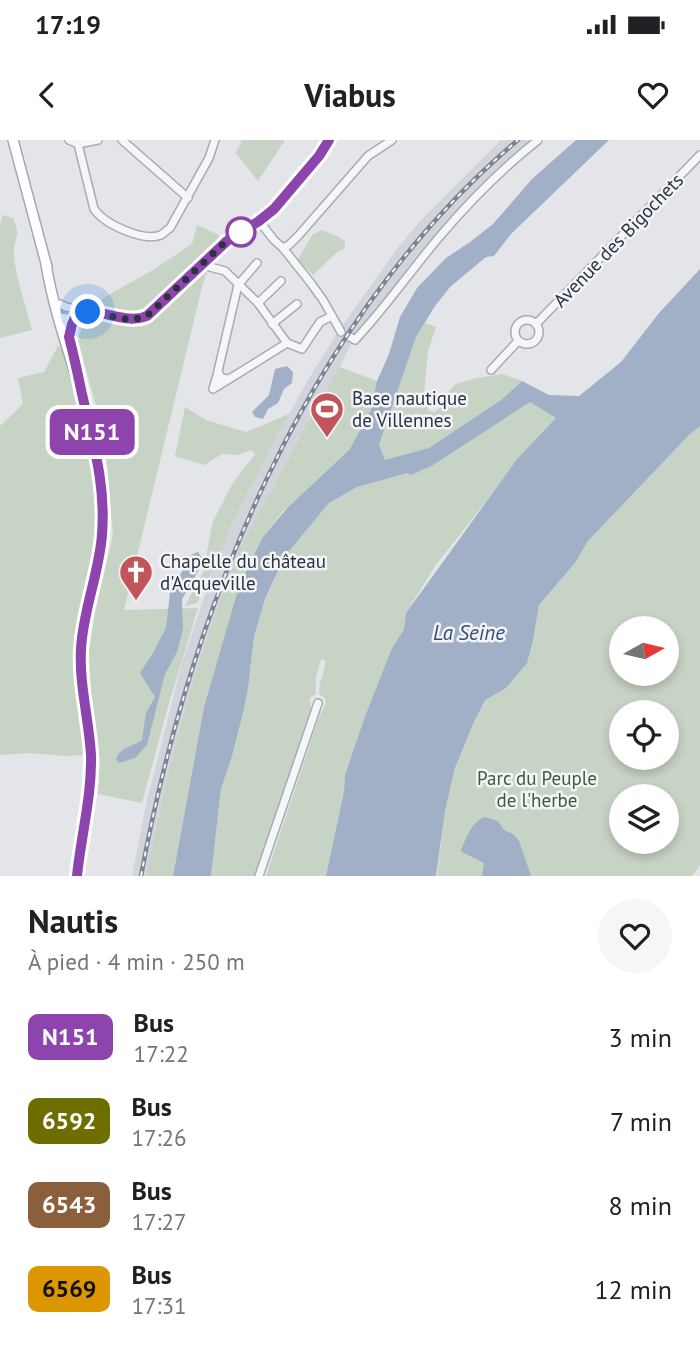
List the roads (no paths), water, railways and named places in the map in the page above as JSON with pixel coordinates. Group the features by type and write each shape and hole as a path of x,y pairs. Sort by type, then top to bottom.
{"main road":[{"path":"13,140 51,289 81,392"},
{"path":"46,264 60,304 61,320 69,337 100,467 103,510 101,547 84,621 81,650 91,767 77,875"}],"street":[{"path":"69,140 78,144 99,140"},
{"path":"122,140 188,198"},
{"path":"78,144 94,209 99,218 142,236 160,235 170,228 209,158 215,140"},
{"path":"60,304 126,319 143,318 227,241 259,221 279,204 329,140"},
{"path":"283,248 299,235 368,156 392,140"},
{"path":"352,338 375,318 441,234 468,205 538,140"},
{"name":"Avenue des Bigochets","path":"536,324 700,155"},
{"path":"259,221 323,300 341,332"},
{"path":"205,261 210,267 225,271 258,303 287,343 302,349 320,322 332,316"},
{"path":"257,262 239,285 213,389 287,343"},
{"path":"258,303 281,281"},
{"path":"272,324 297,304"},
{"path":"61,320 76,309"},
{"path":"61,320 88,312"},
{"path":"69,337 74,318"},
{"name":"Avenue des Bigochets","path":"529,320 536,324 539,332 534,342 526,345 519,341 514,335 518,324 529,320"},
{"name":"Avenue des Bigochets","path":"491,370 519,341"},
{"path":"218,371 221,378 229,379"},
{"path":"259,876 317,703"}],"water":[{"name":"La Seine","path":"576,140 609,140 511,234 494,256 486,257 450,287 416,337 379,445 385,460 429,448 501,400 522,381 549,395 579,396 621,362 659,313 700,269 700,426 588,541 575,563 539,605 527,663 506,688 485,700 455,768 445,811 436,876 326,876 345,775 391,650 404,629 406,613 518,458 556,418 530,402 433,465 411,475 407,473 357,487 329,503 285,556 265,599 254,637 243,713 221,789 211,876 173,876 204,707 236,597 263,537 288,507 350,449 371,410 377,381 389,354 400,317 417,288 446,258 493,224 532,179"},
{"path":"287,366 293,372 292,383 284,389 278,403 268,409 263,419 255,417 252,412 269,395 275,369"},
{"path":"198,552 204,561 182,599 183,629 177,652 165,674 147,745 135,758 119,763 116,759 124,749 142,740 146,713 155,697 140,673 166,628 170,593 191,555"},
{"path":"485,817 498,821 504,830 519,841 531,876 482,876 484,863 462,852 470,830 476,822"}],"railway":[{"path":"141,876 163,775 191,674 226,573 268,475 318,381 377,293 443,212 518,140"}],"place":[{"name":"Base nautique de Villennes","path":"327,439"},
{"name":"Chapelle du château d'Acqueville","path":"136,602"}],"park label":[{"name":"Parc du Peuple de l'herbe","path":"537,789"}]}
